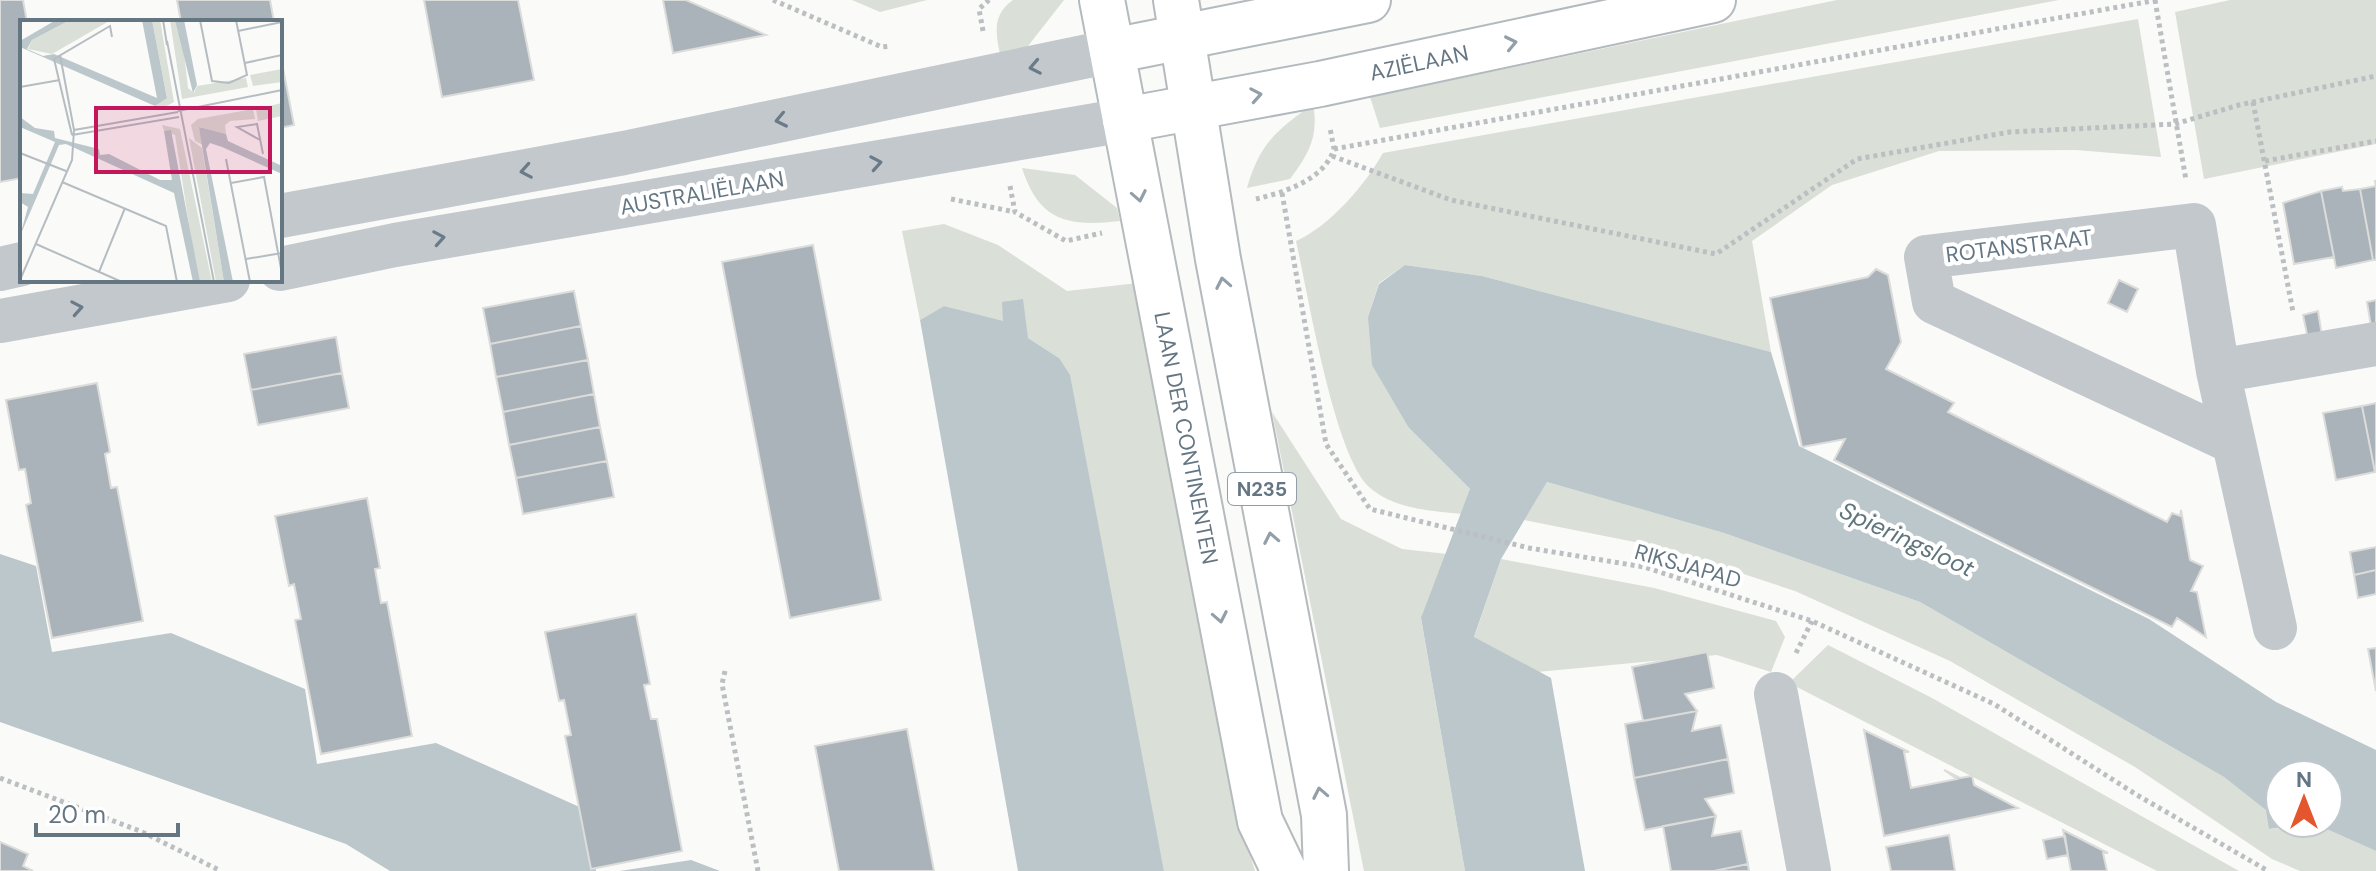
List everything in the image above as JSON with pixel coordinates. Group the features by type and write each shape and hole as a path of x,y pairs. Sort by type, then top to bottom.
{"main road":[{"name":"LAAN DER CONTINENTEN","path":"1102,0 1260,821 1284,871"},
{"path":"1112,51 1179,18 1368,0"},
{"name":"AZIËLAAN","path":"1125,120 1320,84 1713,0"},
{"name":"N235","path":"1179,18 1221,274 1324,815 1326,871"}],"street":[{"path":"282,216 624,153 1112,51"},
{"name":"AUSTRALIËLAAN","path":"282,269 395,245 1125,120"},
{"path":"624,153 633,205"},
{"path":"385,197 395,245"},
{"path":"2194,225 2218,371 2275,628"},
{"name":"ROTANSTRAAT","path":"2194,225 1926,257 1934,302 2233,442"},
{"path":"0,269 20,264"},
{"path":"0,321 156,287 207,282"},
{"path":"2218,371 2376,344"},
{"path":"1776,694 1809,871"}],"path":[{"path":"773,0 882,47 897,45"},
{"path":"970,31 982,29 979,9 989,0"},
{"path":"2194,225 2175,124 2156,0 1373,141 1334,149 1332,156 1451,200 1716,254 1857,159 2010,132 2175,124 2253,102 2376,76"},
{"path":"2253,102 2301,357"},
{"path":"1002,141 1015,212 1066,241 1145,224"},
{"path":"2265,161 2376,141"},
{"name":"RIKSJAPAD","path":"1332,156 1303,183 1282,193 1326,444 1370,509 1529,548 1644,567 1812,621 1994,704 2137,795 2268,871"},
{"path":"725,671 722,684 758,871"},
{"path":"0,778 140,831 221,871"}],"shaded area":[{"path":"852,0 927,0 880,12"},
{"path":"1013,0 1064,0 1028,46 1001,58 998,19"},
{"path":"1837,0 2059,0 1380,128 1370,97"},
{"path":"2230,0 2376,0 2376,144 2204,179 2175,12"},
{"path":"2138,19 2161,157 2076,150 1939,151 1832,185 1752,241 1771,352 1482,276 1405,265 1379,283 1368,317 1409,428 1470,489 1463,514 1413,508 1389,500 1369,487 1356,469 1324,372 1296,241 1346,203 1383,153"},
{"path":"1313,104 1315,126 1311,144 1290,179 1247,188 1258,160 1271,139"},
{"path":"1022,168 1075,175 1117,208 1120,221 1085,223 1058,217 1037,199"},
{"path":"944,224 998,245 1067,291 1138,283 1238,815 1255,871 1164,871 1059,358 1003,322 944,306 920,320 902,231"},
{"path":"1272,412 1341,519 1402,549 1447,554 1421,619 1465,871 1364,871"},
{"path":"1547,482 1724,533 1920,602 2224,777 2264,808 2264,839 2344,837 2376,851 2376,871 2300,871 2272,859 2135,767 1950,661 1795,591 1665,548 1524,520"},
{"path":"1501,559 1654,588 1776,621 1785,637 1771,672 1717,655 1537,672 1474,638"},
{"path":"1828,645 1932,698 2239,871 2157,871 1789,683"}],"water":[{"name":"Spieringsloot","path":"1405,265 1482,276 1771,352 1799,446 2149,619 2276,702 2376,750 2376,851 2344,837 2344,759 2264,759 2264,808 2224,777 1920,602 1724,533 1547,482 1501,559 1474,637 1551,678 1585,871 1465,871 1421,618 1470,489 1409,428 1372,365 1368,317 1379,284"},
{"path":"1023,299 1028,338 1059,358 1070,375 1164,871 1018,871 920,320 944,306 1003,321 1002,302"},
{"path":"0,554 36,566 52,652 171,633 305,689 317,764 436,743 584,809 596,871 390,871 346,844 0,722"},
{"path":"691,860 720,871 620,871"}],"building":[{"path":"0,0 23,0 27,20 20,20 20,178 0,182"},
{"path":"177,0 270,0 274,20 181,20"},
{"path":"424,0 518,0 534,80 442,97"},
{"path":"663,0 686,0 766,35 673,53"},
{"path":"282,63 294,125 282,128"},
{"path":"2376,186 2376,260 2373,260 2360,189"},
{"path":"2342,187 2343,191 2360,189 2373,260 2336,268 2321,191"},
{"path":"2321,191 2334,257 2294,264 2283,203"},
{"path":"813,245 881,600 790,618 722,262"},
{"path":"1876,269 1888,275 1901,342 1886,369 1954,403 1948,412 2167,522 2172,513 2180,516 2181,510 2190,560 2203,566 2191,591 2197,592 2206,637 2177,618 2172,627 1834,460 1845,439 1802,447 1770,298 1868,277"},
{"path":"2119,280 2138,289 2127,312 2108,303"},
{"path":"574,291 581,326 490,344 483,308"},
{"path":"2376,300 2376,326 2371,326 2367,302"},
{"path":"2318,311 2322,336 2308,339 2303,315"},
{"path":"581,326 588,360 496,377 490,344"},
{"path":"336,337 342,373 251,390 244,354"},
{"path":"588,360 594,394 503,412 496,377"},
{"path":"342,373 349,408 258,425 251,390"},
{"path":"97,383 110,452 105,454 111,488 117,487 143,621 52,638 26,505 31,503 25,469 19,470 6,400"},
{"path":"594,394 600,427 509,445 503,412"},
{"path":"2376,403 2376,472 2375,472 2362,406"},
{"path":"2362,406 2375,472 2336,480 2323,413"},
{"path":"600,427 607,461 516,478 509,445"},
{"path":"607,461 614,497 523,514 516,478"},
{"path":"367,498 380,568 375,569 381,603 387,602 412,736 321,754 295,620 301,619 294,584 289,586 275,516"},
{"path":"2376,547 2376,570 2354,575 2350,552"},
{"path":"2376,570 2376,594 2358,598 2354,575"},
{"path":"636,614 650,684 644,685 651,719 657,719 682,851 591,869 565,736 571,735 564,700 559,701 545,632"},
{"path":"2376,648 2376,691 2368,649"},
{"path":"1707,652 1714,688 1685,694 1697,711 1643,721 1632,667"},
{"path":"1697,711 1692,731 1721,725 1728,759 1634,778 1625,724"},
{"path":"907,729 934,871 839,871 815,746"},
{"path":"1864,730 1909,752 1904,752 1911,788 1957,779 1944,770 1960,778 1972,776 1974,785 2018,808 1884,836"},
{"path":"1728,759 1734,793 1705,799 1716,816 1645,830 1634,778"},
{"path":"1716,816 1712,836 1741,831 1748,864 1714,871 1671,871 1663,826"},
{"path":"2063,830 2108,853 2103,853 2107,871 2071,871"},
{"path":"1949,835 1955,871 1891,871 1886,847"},
{"path":"2065,836 2068,855 2047,859 2043,840"},
{"path":"0,842 28,854 23,866 33,871 0,871"},
{"path":"1748,864 1749,871 1714,871"}]}
